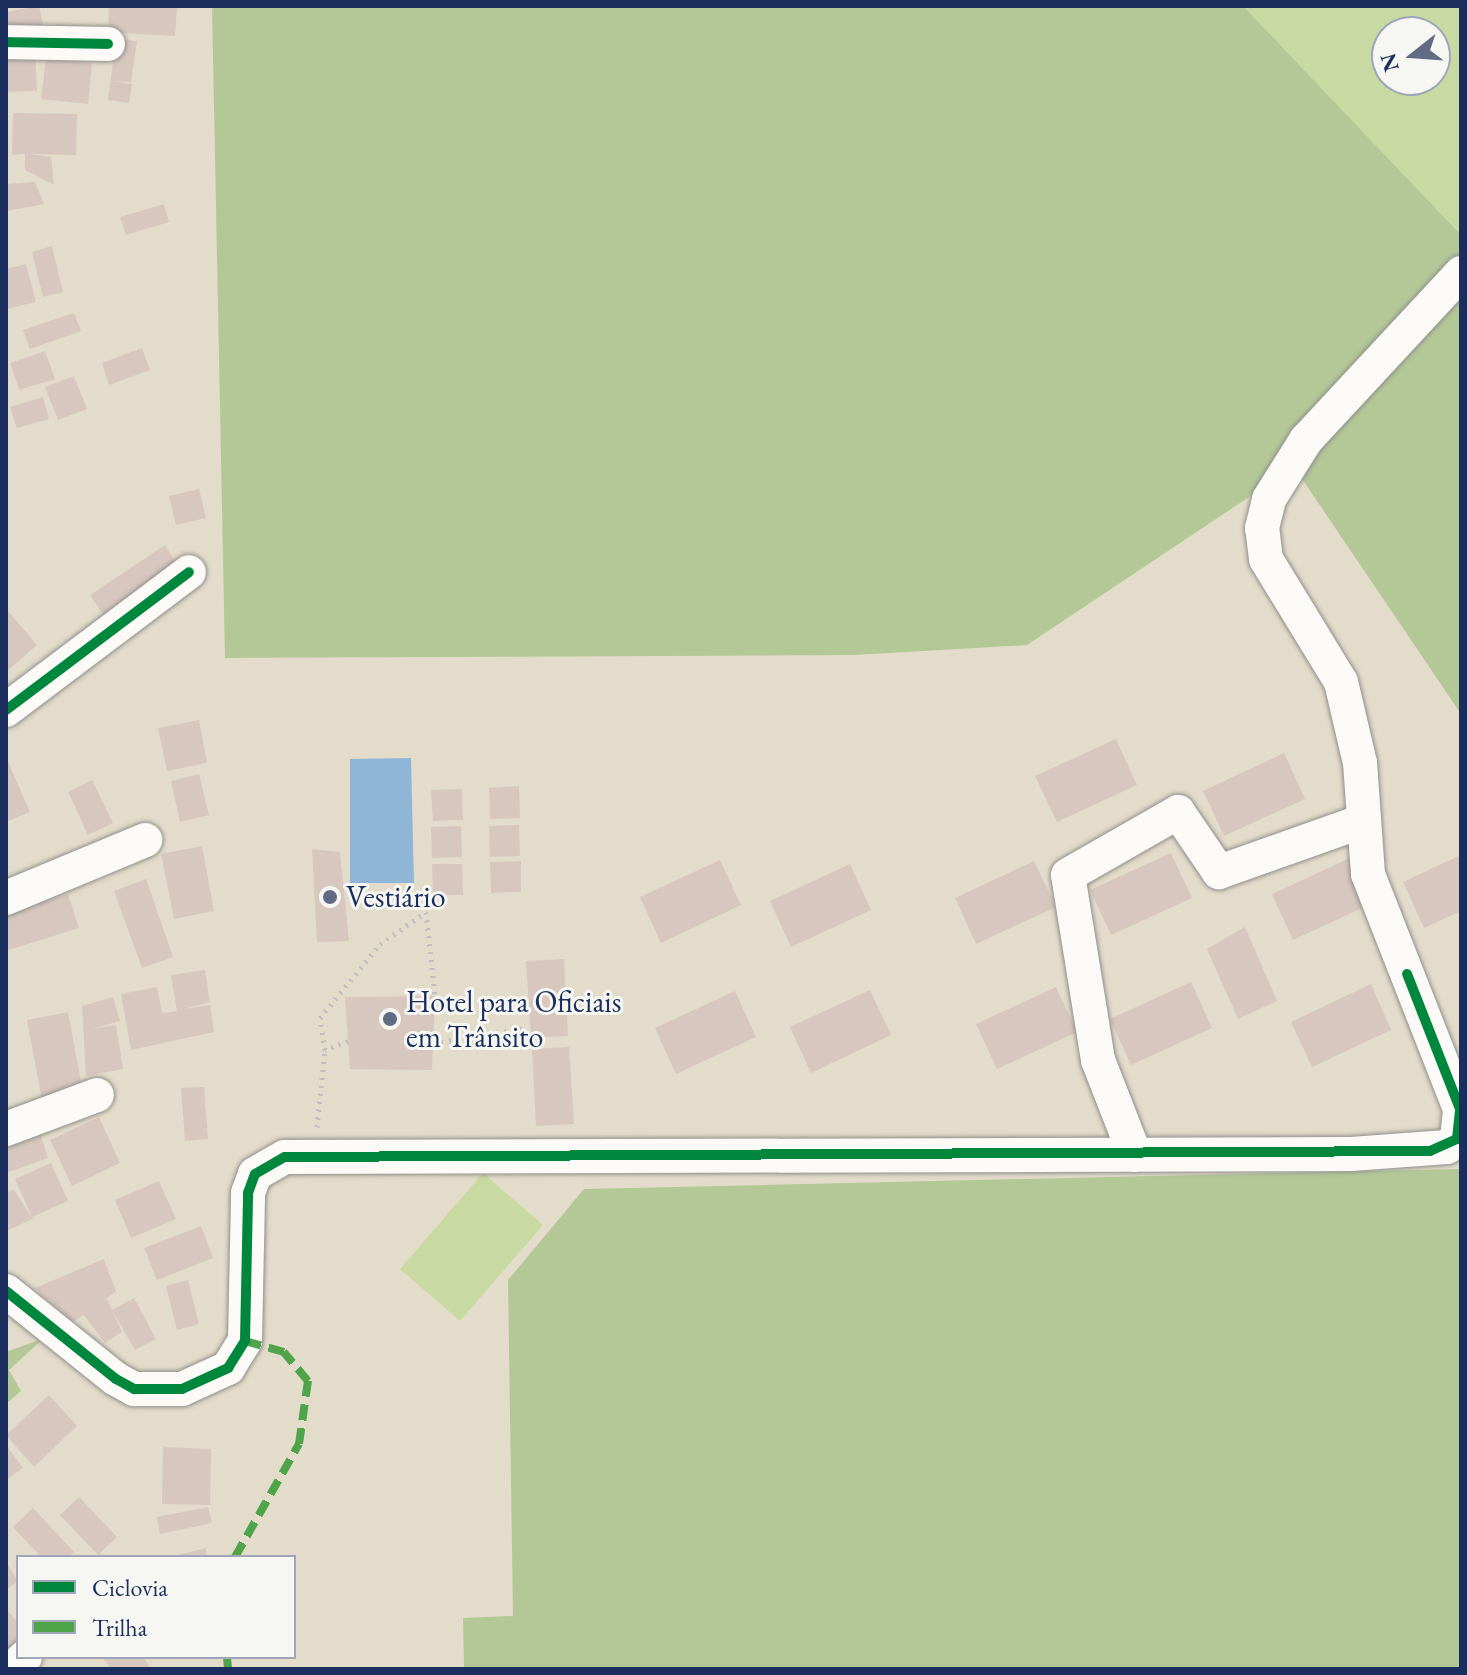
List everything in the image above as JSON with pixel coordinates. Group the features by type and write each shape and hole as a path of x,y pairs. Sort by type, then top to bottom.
{"street":[{"path":"6,42 108,44"},
{"path":"6,1291 116,1379 134,1389 182,1389 228,1368 245,1341 248,1193 255,1174 285,1157 1135,1155 1447,1147 1457,1139 1460,1109 1368,874 1360,822 1360,763 1341,682 1266,559 1262,528 1276,485 1306,440 1461,273"},
{"path":"6,710 189,572"},
{"path":"1135,1155 1098,1060 1068,875 1178,812 1219,872 1360,822"},
{"path":"6,898 145,840"},
{"path":"6,1129 97,1095"}],"path":[{"path":"314,1156 325,1050 320,1018 380,944 426,912 435,996"},
{"path":"433,1043 524,1028"},
{"path":"325,1050 348,1041"}],"green space":[{"path":"212,6 1243,6 1461,235 1461,714 1294,467 1027,645 854,655 225,658"},
{"path":"1243,6 1461,6 1461,235"},
{"path":"1461,1169 1461,1669 464,1669 463,1618 513,1616 508,1280 584,1189"},
{"path":"483,1173 543,1225 460,1321 400,1269"},
{"path":"44,1338 9,1370 21,1391 6,1404 6,1352"}],"water":[{"path":"411,758 414,883 350,883 350,759"}],"building":[{"path":"39,6 44,31 6,38 6,12"},
{"path":"109,6 177,6 175,36 108,32"},
{"path":"116,39 137,41 131,82 113,81 132,84 129,103 108,100"},
{"path":"35,53 37,91 8,92 7,54"},
{"path":"46,58 92,63 88,104 41,99"},
{"path":"13,113 77,114 76,155 29,154 51,157 54,185 25,170 25,154 12,155"},
{"path":"35,182 44,204 6,211 6,184"},
{"path":"164,204 169,222 126,235 120,217"},
{"path":"52,246 63,292 43,297 32,252"},
{"path":"26,264 36,302 6,309 6,269"},
{"path":"74,313 81,331 30,349 23,330"},
{"path":"142,348 150,370 109,385 102,363"},
{"path":"45,351 55,379 19,390 10,363"},
{"path":"74,376 87,409 58,420 45,387"},
{"path":"43,397 49,419 17,428 10,407"},
{"path":"199,489 206,518 176,525 169,496"},
{"path":"165,545 182,572 108,622 90,595"},
{"path":"6,609 37,645 6,672"},
{"path":"199,720 207,763 167,771 158,728"},
{"path":"1116,739 1137,785 1057,822 1035,776"},
{"path":"1284,753 1305,799 1224,836 1203,791"},
{"path":"6,757 30,812 6,822"},
{"path":"199,774 209,815 180,822 171,781"},
{"path":"92,780 113,823 88,835 68,792"},
{"path":"519,786 520,818 490,819 489,788"},
{"path":"462,789 463,820 433,821 431,790"},
{"path":"519,825 520,856 490,857 489,826"},
{"path":"461,826 462,857 432,858 431,827"},
{"path":"202,846 214,911 174,919 161,854"},
{"name":"Vestiário","path":"312,849 340,852 349,941 317,942"},
{"path":"1171,853 1192,898 1111,935 1090,890"},
{"path":"1461,855 1461,911 1424,928 1403,882"},
{"path":"1352,857 1373,903 1293,940 1272,894"},
{"path":"720,860 741,905 661,943 640,897"},
{"path":"521,861 521,892 491,893 490,862"},
{"path":"1034,861 1056,907 976,944 955,898"},
{"path":"432,864 462,864 463,895 433,895"},
{"path":"850,864 871,910 791,947 770,901"},
{"path":"146,879 173,957 142,968 114,891"},
{"path":"68,894 79,928 6,951 6,914"},
{"path":"1245,927 1277,1001 1238,1019 1207,949"},
{"path":"564,959 568,1036 531,1038 526,961"},
{"path":"205,970 210,1002 183,1009 210,1005 214,1032 131,1050 121,994 157,987 162,1013 177,1011 171,975"},
{"path":"1191,982 1212,1028 1131,1065 1110,1019"},
{"path":"1371,984 1391,1030 1312,1067 1291,1022"},
{"path":"1056,987 1077,1032 997,1069 976,1024"},
{"path":"870,990 891,1035 811,1073 790,1027"},
{"path":"735,991 756,1037 676,1074 655,1028"},
{"name":"Hotel para Oficiais em Trânsito","path":"435,996 432,1070 350,1069 345,997"},
{"path":"113,997 120,1021 92,1029 116,1025 123,1069 86,1076 82,1006"},
{"path":"68,1012 83,1093 42,1100 27,1020"},
{"path":"569,1047 574,1124 536,1126 532,1049"},
{"path":"204,1087 208,1139 185,1141 181,1088"},
{"path":"99,1117 120,1163 72,1186 50,1140"},
{"path":"39,1130 48,1158 6,1173 6,1142"},
{"path":"51,1163 68,1201 32,1217 15,1179"},
{"path":"159,1181 176,1219 131,1238 115,1200"},
{"path":"14,1190 33,1219 6,1231 6,1192"},
{"path":"201,1226 213,1258 157,1280 144,1248"},
{"path":"104,1259 116,1291 99,1304 107,1299 122,1332 105,1343 84,1315 72,1322 35,1288"},
{"path":"188,1280 199,1324 177,1330 166,1286"},
{"path":"134,1298 156,1339 135,1350 112,1310"},
{"path":"49,1395 77,1426 34,1467 6,1435"},
{"path":"6,1445 23,1468 6,1480"},
{"path":"163,1447 211,1449 210,1505 162,1504"},
{"path":"79,1497 117,1537 98,1555 60,1515"},
{"path":"208,1507 212,1523 160,1534 157,1517"},
{"path":"33,1508 74,1552 70,1555 39,1555 13,1527"},
{"path":"206,1548 206,1555 178,1555"},
{"path":"6,1562 16,1582 6,1590"},
{"path":"6,1609 16,1621 16,1657 6,1655"},
{"path":"104,1659 144,1659 151,1669 111,1669"}],"marked path":[{"path":"236,1555 299,1444 308,1381 284,1352 245,1341"},
{"path":"227,1659 228,1669"}],"cycle path":[{"path":"6,42 108,44"},
{"path":"6,710 189,572"},
{"path":"6,1291 116,1379 134,1389 182,1389 228,1368 245,1341 248,1193 255,1174 285,1157 1430,1151 1457,1139 1460,1109 1407,974"}],"place":[{"name":"Vestiário","path":"330,897"},
{"name":"Hotel para Oficiais em Trânsito","path":"390,1019"}]}
